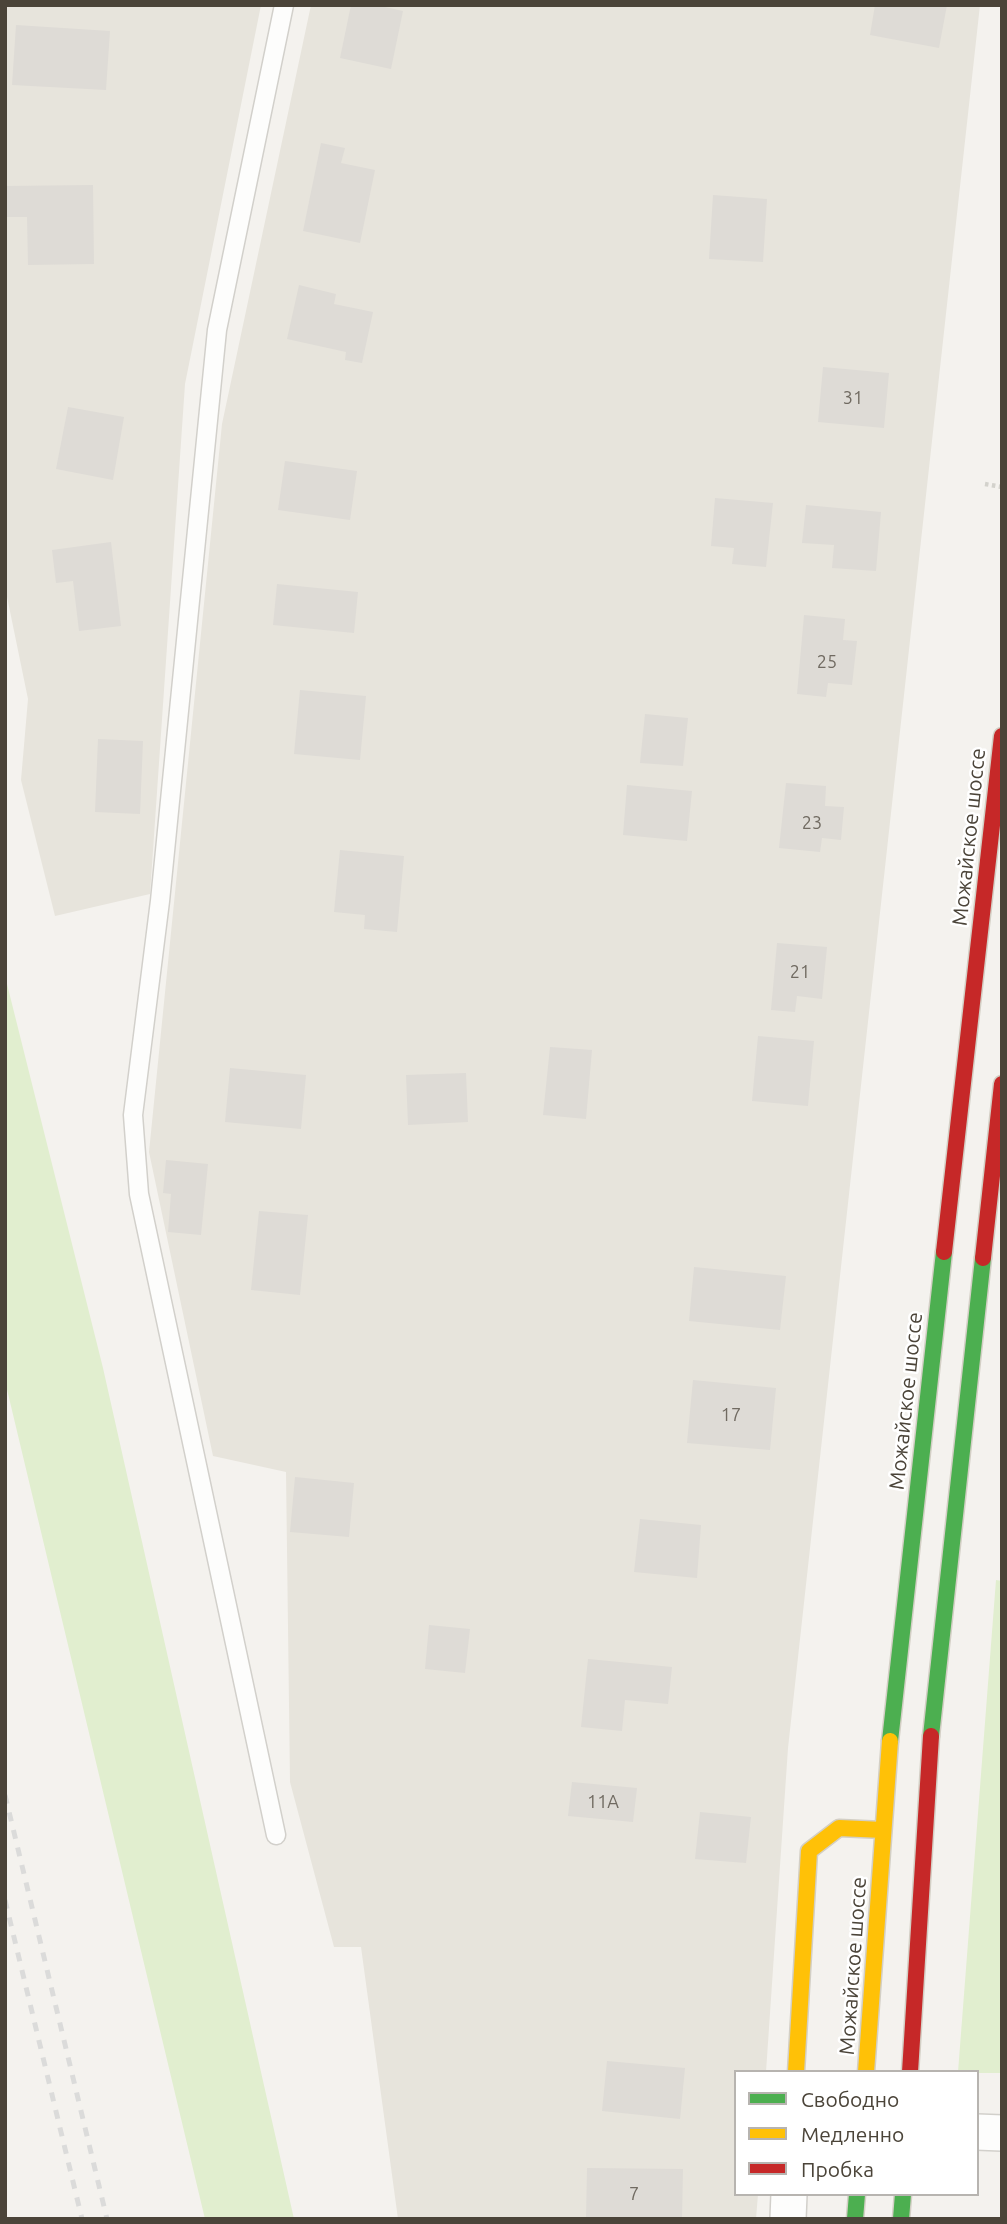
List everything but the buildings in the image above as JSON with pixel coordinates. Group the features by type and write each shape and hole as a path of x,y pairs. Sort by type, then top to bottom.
{"main road":[{"name":"Можайское шоссе","path":"866,2070 895,1691 1002,736"},
{"path":"910,2070 933,1708 984,1300 1002,1084"},
{"path":"796,2070 809,1851 839,1828 883,1830"},
{"path":"855,2219 857,2196"},
{"path":"901,2219 903,2196"}],"street":[{"path":"979,2132 1002,2133"},
{"path":"788,2219 789,2196"}],"lane":[{"path":"276,1835 139,1194 133,1115 159,901 217,330 284,5"}],"path":[{"path":"985,484 1002,487"}],"shaded area":[{"path":"5,5 261,5 185,384 150,894 55,916 21,780 28,699 5,587"},
{"path":"311,5 980,5 788,1748 766,2070 734,2070 734,2196 758,2196 756,2219 398,2219 361,1947 334,1947 290,1782 286,1472 213,1456 149,1152 222,424"}],"green space":[{"path":"5,976 103,1368 294,2219 205,2219 5,1381"},
{"path":"996,1580 1002,1581 1002,2073 958,2070"}],"railway":[{"path":"5,1795 107,2219"},
{"path":"5,1900 82,2219"}],"traffic: fast":[{"path":"890,1741 944,1252"},
{"path":"931,1736 983,1258"},
{"path":"855,2219 857,2196"},
{"path":"901,2219 903,2196"}],"traffic: slow":[{"path":"866,2070 890,1741"},
{"path":"796,2070 809,1851 839,1828 883,1830"}],"traffic: jam":[{"path":"944,1252 1002,736"},
{"path":"983,1258 1002,1084"},
{"path":"910,2070 931,1736"}]}
